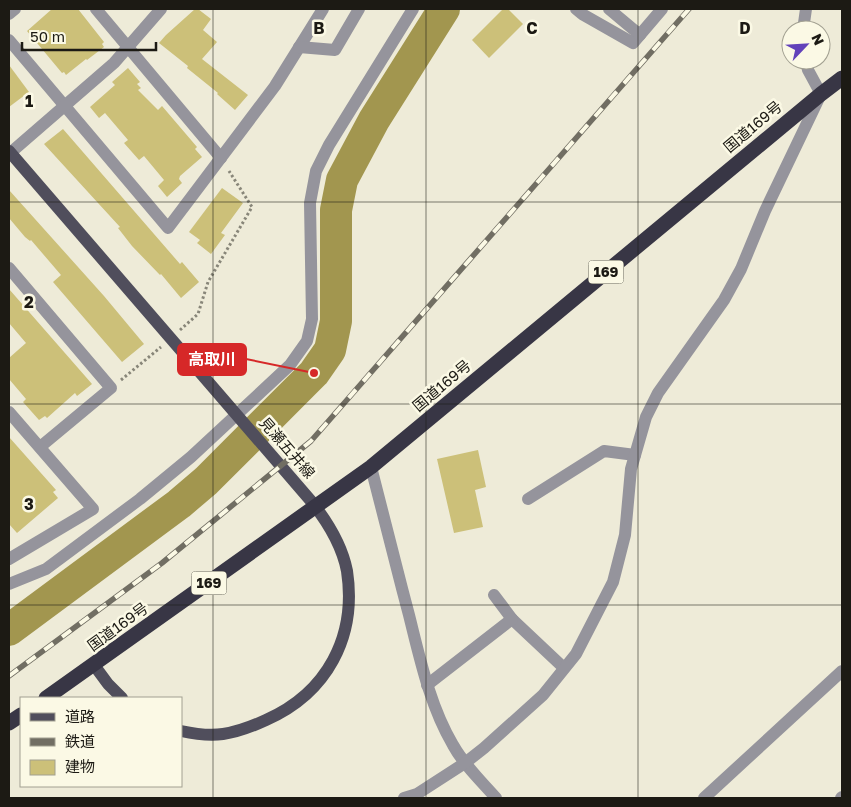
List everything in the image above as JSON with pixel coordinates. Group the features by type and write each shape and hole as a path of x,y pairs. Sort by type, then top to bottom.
{"highway":[{"name":"国道169号","path":"48,697 94,666 371,467 821,94 840,83"},
{"path":"9,723 20,716"}],"main road":[{"name":"見瀬五井線","path":"9,152 311,501 326,521 339,545 346,570 349,596 347,621 330,666 316,687 298,703 251,727 223,734 200,735 182,732"},
{"path":"94,666 121,697"}],"street":[{"path":"9,14 15,9"},
{"path":"96,9 221,158"},
{"path":"9,152 114,63 161,9"},
{"path":"9,40 168,228 275,86 323,9"},
{"path":"299,47 335,50 359,9"},
{"path":"9,584 46,569 140,499 191,457 290,365 307,341 312,319 310,203 316,171 329,145 413,9"},
{"path":"576,9 633,43 662,9"},
{"path":"609,9 640,35"},
{"path":"404,798 417,794 465,763 543,695 576,654 613,582 625,535 630,476 646,417 658,393 724,300 741,269 765,211 821,94 808,70"},
{"path":"9,268 112,388 40,447"},
{"path":"9,412 93,509 9,559"},
{"path":"528,499 604,451 635,455"},
{"path":"371,467 427,684 440,720 453,746 465,763 496,798"},
{"path":"494,595 512,618 564,668"},
{"path":"427,684 512,618"},
{"path":"704,798 842,671"}],"path":[{"path":"112,388 198,314 208,282 252,207 221,158"}],"building":[{"path":"52,9 78,9 104,42 102,44 104,47 66,75 64,72 62,73 27,31"},
{"path":"195,9 198,9 211,19 203,30 217,42 202,59 248,95 235,110 218,93 187,68 188,66 159,43"},
{"path":"503,9 508,9 523,24 489,58 472,40"},
{"path":"9,65 29,92 9,107"},
{"path":"128,68 140,82 137,84 141,88 138,90 158,110 162,106 197,147 195,149 202,157 180,176 179,179 182,183 167,197 158,186 164,180 144,156 139,160 124,143 128,140 105,113 99,118 90,107 115,85 112,82"},
{"path":"63,129 180,264 182,262 199,282 181,298 161,274 132,246 118,228 120,227 44,144"},
{"path":"222,188 243,203 221,233 225,235 211,254 197,243 200,240 189,232"},
{"path":"9,190 104,296 144,344 122,362 53,282 61,275 9,218"},
{"path":"9,289 92,384 77,396 75,393 47,418 45,416 39,420 23,402 26,399 9,379 9,358 26,343 9,323"},
{"path":"9,437 56,490 53,492 58,498 17,533 9,524"},
{"path":"478,450 486,487 475,490 483,527 454,533 437,459"}],"waterway":[{"path":"9,630 179,504 206,481 314,373 330,350 336,321 336,210 342,180 374,120 444,9"}],"railway":[{"path":"9,676 162,563 311,441 689,9"}],"place":[{"name":"高取川","path":"314,373"}]}
